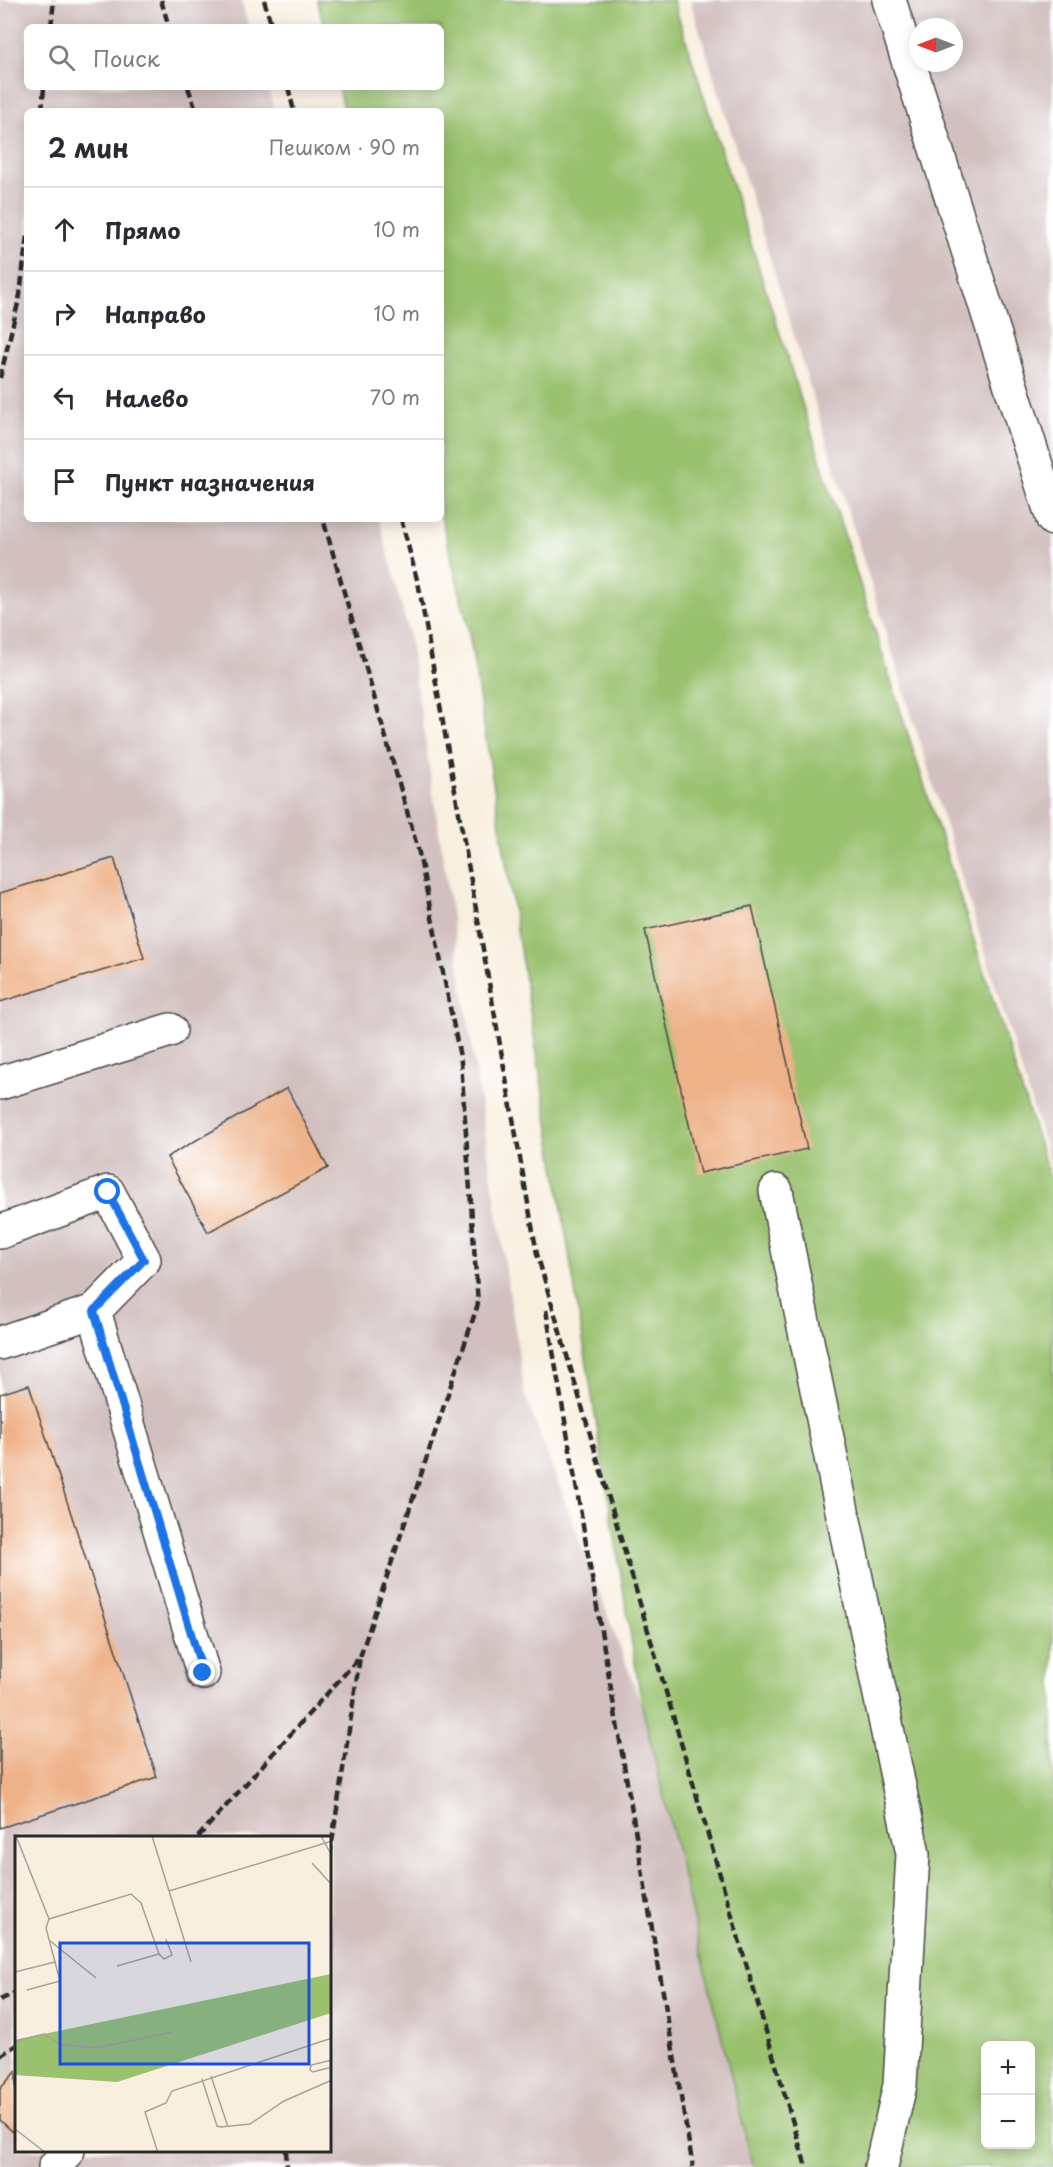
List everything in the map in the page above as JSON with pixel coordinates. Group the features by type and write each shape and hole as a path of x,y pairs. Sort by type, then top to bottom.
{"lane":[{"path":"889,0 1053,519"},
{"path":"0,1083 170,1030"},
{"path":"776,1191 913,1854 900,2085 881,2167"},
{"path":"0,1232 108,1192 144,1260 94,1311 0,1343"},
{"path":"94,1311 203,1673"},
{"path":"55,2167 67,2152"}],"shaded area":[{"path":"0,0 241,0 248,24 24,24 24,90 269,90 273,108 24,108 24,522 380,522 409,635 525,1395 642,1706 753,2167 0,2167"},
{"path":"690,0 1053,0 1053,1172"}],"green space":[{"path":"317,0 673,0 1053,1187 1053,2167 753,2167 642,1706 468,627 442,522 444,108 343,108 339,90 444,90 444,24 323,24"}],"building":[{"path":"114,858 144,958 0,1002 0,893"},
{"path":"752,906 807,1149 700,1173 645,930"},
{"path":"287,1088 328,1168 208,1232 167,1157"},
{"path":"29,1385 157,1777 0,1828 0,1394"},
{"path":"15,2072 15,2134 0,2120 0,2089"}],"railway":[{"path":"51,24 54,0"},
{"path":"161,0 168,24"},
{"path":"264,0 271,24"},
{"path":"42,108 44,90"},
{"path":"189,90 195,108"},
{"path":"289,90 293,108"},
{"path":"0,378 20,295 24,261"},
{"path":"199,1836 360,1657 478,1304 461,1062 419,853 324,522"},
{"path":"402,522 419,587 537,1254 806,2167"},
{"path":"546,1310 693,2167"},
{"path":"332,1842 360,1657"},
{"path":"0,2000 15,1992"},
{"path":"0,2056 15,2046"},
{"path":"286,2152 287,2167"}],"route":[{"path":"108,1192 144,1260 94,1311 203,1673"}]}
